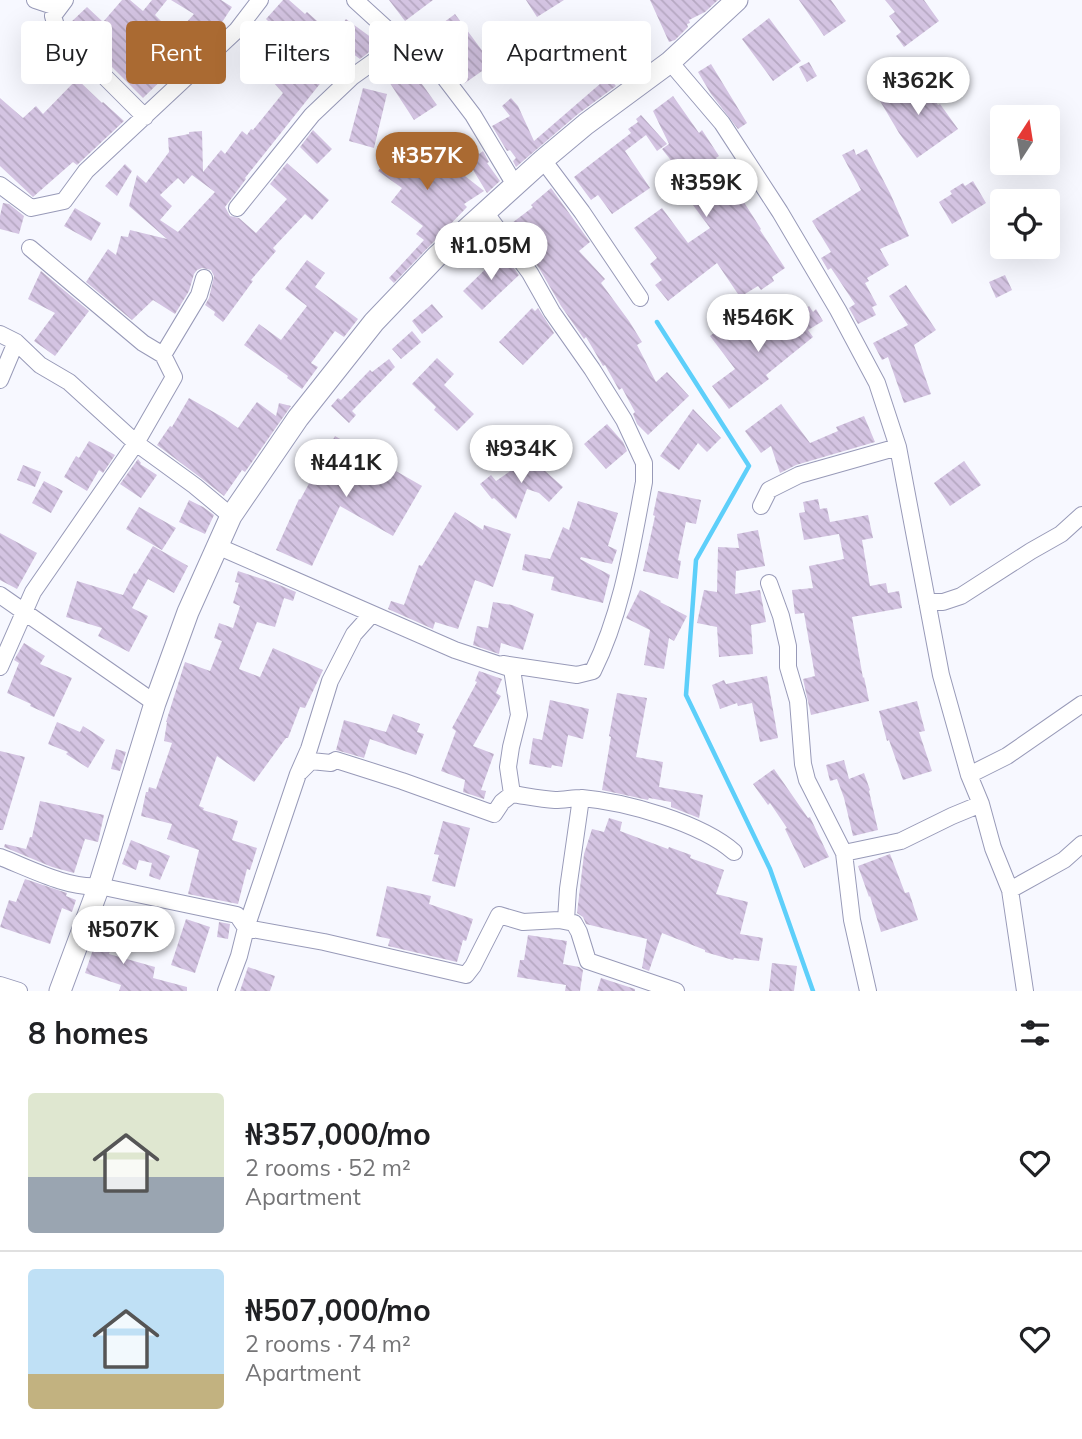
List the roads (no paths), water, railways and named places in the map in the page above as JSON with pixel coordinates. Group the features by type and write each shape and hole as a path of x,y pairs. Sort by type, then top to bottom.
{"street":[{"path":"35,0 62,4 53,16 57,29 145,117"},
{"path":"0,185 31,208 64,201 86,171 237,30 260,0"},
{"path":"355,0 378,21"},
{"path":"60,991 99,886 155,704 188,612 231,516 298,418 374,323 437,256 543,160 586,124 670,62 737,0"},
{"path":"670,62 722,123 780,212 877,383 898,447 941,675 969,775 1010,890 1025,991"},
{"path":"237,208 312,115 352,77 369,65"},
{"path":"449,84 473,115 515,185"},
{"path":"543,160 640,298"},
{"path":"485,212 530,273 552,312 592,369 624,420 644,463 642,492 618,606 593,671 577,675 487,662"},
{"path":"0,667 33,592 136,443 174,377 163,355 143,344 30,248"},
{"path":"163,355 199,295 204,278"},
{"path":"0,334 16,342 40,365 69,382 136,443 231,516"},
{"path":"0,380 16,342"},
{"path":"761,506 769,490 799,475 898,447"},
{"path":"927,602 943,602 961,596 1061,534 1082,515"},
{"path":"217,546 371,615 455,650 512,669 519,715 508,767 512,794"},
{"path":"769,583 788,646 788,667 798,701 803,764 807,780 844,852 852,920 868,991"},
{"path":"0,595 155,704"},
{"path":"352,605 354,634"},
{"path":"226,991 330,681 354,634 371,615"},
{"path":"969,775 1007,756 1082,704"},
{"path":"309,749 494,814 512,794 556,800 581,798 631,807 684,823 723,842 734,852"},
{"path":"298,774 311,761 331,763 336,760"},
{"path":"566,920 581,798"},
{"path":"844,852 901,841 981,804"},
{"path":"1010,890 1064,860 1082,844"},
{"path":"0,857 85,887 99,886 237,915 246,928 324,942 466,975 499,915 523,922 566,920 574,923 579,932 588,961 676,991"},
{"path":"0,985 19,991"}],"waterway":[{"path":"657,322 749,466 696,560 686,695 770,869 813,991"}]}
